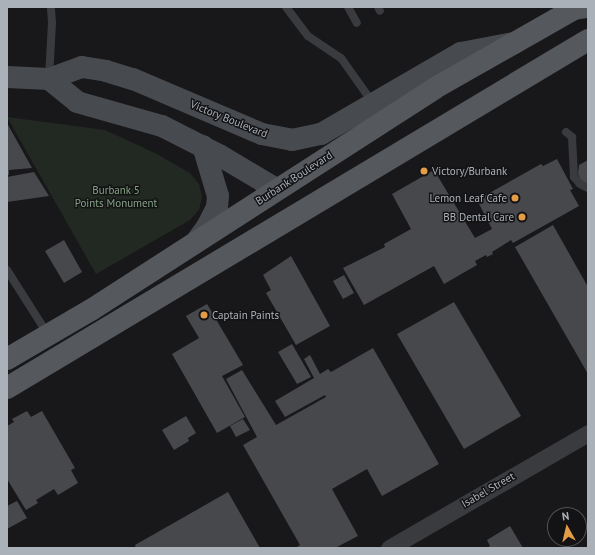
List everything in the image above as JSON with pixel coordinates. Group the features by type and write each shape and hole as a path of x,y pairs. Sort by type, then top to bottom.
{"main road":[{"name":"Burbank Boulevard","path":"7,359 49,336 404,107 574,8 587,7"},
{"path":"7,388 588,40"},
{"name":"Victory Boulevard","path":"7,77 49,78 82,67 106,71 133,79 262,134 292,140 321,134 461,53 514,43"},
{"path":"49,78 78,102 162,126 203,146 307,208"},
{"path":"196,242 207,227 217,207 218,196 203,146"}],"street":[{"name":"Isabel Street","path":"389,548 588,433"}],"lane":[{"path":"49,78 52,23 51,7"},
{"path":"286,7 308,36 341,58 373,104"},
{"path":"348,7 357,23"},
{"path":"566,132 572,137 574,177 580,184 588,188"},
{"path":"7,270 49,336"}],"green space":[{"name":"Burbank 5 Points Monument","path":"7,117 105,130 155,153 190,173 199,184 202,197 199,210 190,220 96,274"}],"building":[{"path":"7,123 32,168 9,170 9,175 7,175"},
{"name":"BB Dental Care","path":"557,159 573,189 570,190 579,206 513,243 511,240 492,252 493,254 487,257 486,255 475,261 477,265 444,284 434,266 364,305 343,268 385,247 384,244 411,229 392,194 434,170 475,238 492,229 477,200 541,164 543,166"},
{"path":"588,160 588,184 581,181 578,174 579,165"},
{"path":"34,172 49,196 7,202 7,177"},
{"path":"553,225 588,287 588,374 515,247"},
{"path":"64,240 82,272 64,283 45,251"},
{"path":"291,256 330,326 296,345 266,293 271,290 263,275"},
{"path":"344,275 354,293 343,299 333,281"},
{"path":"454,302 521,416 464,449 397,334"},
{"path":"207,304 243,365 222,376 245,417 217,433 172,354 199,338 186,316"},
{"path":"292,344 311,377 297,384 278,352"},
{"path":"373,348 439,464 382,496 367,469 332,489 358,536 335,548 295,548 300,545 243,445 257,437 226,379 242,370 276,425 326,397 325,395 285,417 275,401 314,378 304,359 310,355 320,374 328,369 331,372"},
{"path":"27,411 31,417 42,411 75,468 71,470 78,483 58,495 54,489 36,500 38,503 26,510 7,479 7,426 14,422 12,419"},
{"path":"186,416 196,433 188,438 189,441 174,450 162,430"},
{"path":"243,419 250,430 236,437 230,426"},
{"path":"228,492 260,548 136,548 135,545"},
{"path":"17,501 27,518 7,529 7,506"},
{"path":"510,526 523,548 487,548 490,546 487,540"}],"place":[{"name":"Victory/Burbank","path":"424,171"},
{"name":"Lemon Leaf Cafe","path":"515,198"},
{"name":"BB Dental Care","path":"522,217"},
{"name":"Captain Paints","path":"204,315"}]}
